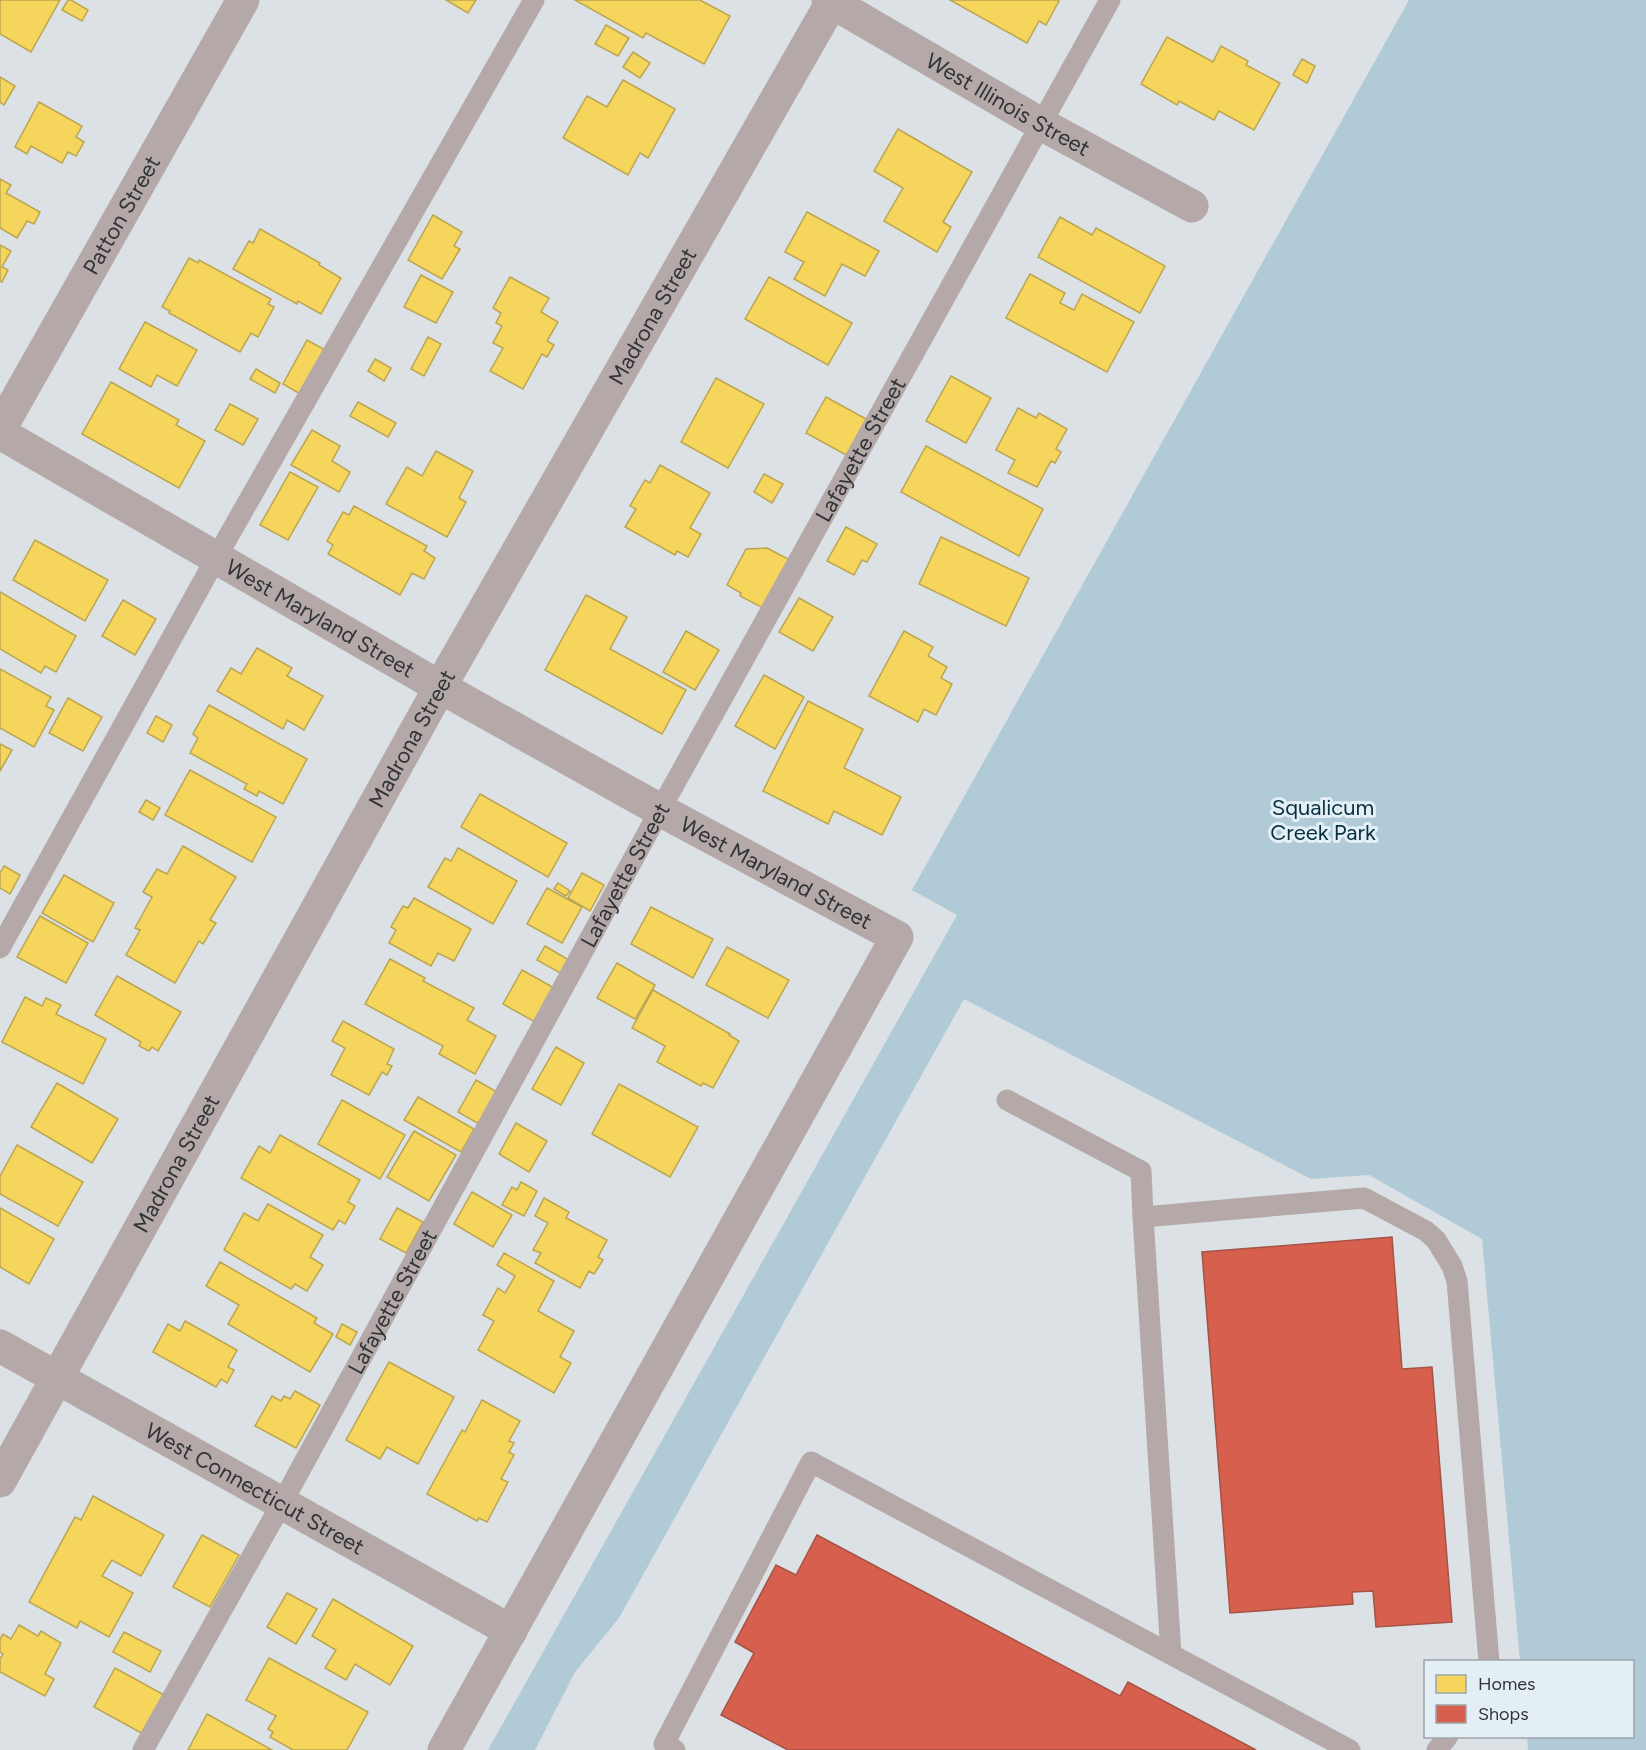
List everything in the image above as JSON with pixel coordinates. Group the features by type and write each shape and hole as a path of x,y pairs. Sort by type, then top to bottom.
{"street":[{"name":"Patton Street","path":"0,431 243,0"},
{"name":"West Illinois Street","path":"831,1 1041,124 1192,206"},
{"name":"Madrona Street","path":"0,1481 440,687 831,1"},
{"name":"West Maryland Street","path":"0,431 440,687 660,810 897,937 511,1631"},
{"name":"West Connecticut Street","path":"0,1346 511,1631"},
{"path":"444,1750 511,1631"}],"lane":[{"path":"0,948 216,558 534,0"},
{"name":"Lafayette Street","path":"143,1750 282,1503 660,810 1110,0"},
{"path":"1007,1100 1141,1172 1171,1654"},
{"path":"1143,1216 1364,1198 1426,1231 1436,1240 1452,1266 1457,1281 1489,1660"},
{"path":"675,1750 664,1744 811,1462 1350,1750"},
{"path":"1437,1750 1447,1738"}],"green space":[{"name":"Squalicum Creek Park","path":"1409,0 1646,0 1646,1750 1528,1750 1527,1738 1634,1738 1634,1660 1520,1660 1482,1239 1369,1175 1311,1179 964,999 619,1618 575,1672 535,1750 488,1750 957,915 912,890"}],"building: Homes":[{"path":"0,0 60,0 31,52 0,34"},
{"path":"68,0 88,10 82,21 62,10"},
{"path":"446,0 476,0 468,13"},
{"path":"575,0 700,0 730,16 704,64 646,33 643,38"},
{"path":"950,0 1059,1 1046,25 1039,21 1027,43"},
{"path":"606,25 629,38 618,56 595,44"},
{"path":"1167,37 1213,62 1221,46 1248,61 1246,65 1280,83 1254,130 1219,111 1214,120 1179,101 1177,105 1141,84"},
{"path":"633,52 650,63 640,78 623,67"},
{"path":"1302,59 1315,66 1307,83 1293,75"},
{"path":"0,77 15,86 4,105 0,102"},
{"path":"623,80 675,109 648,158 640,153 628,175 563,138 587,96 607,107"},
{"path":"39,102 82,126 76,137 84,142 76,156 68,152 62,163 31,146 27,154 15,147"},
{"path":"898,129 972,172 943,222 951,227 937,252 884,221 903,188 874,171"},
{"path":"0,179 11,185 6,193 40,212 34,224 27,221 17,238 0,228"},
{"path":"807,212 879,251 865,276 842,264 825,296 794,279 804,262 785,252"},
{"path":"433,215 462,232 454,246 460,249 442,279 408,260"},
{"path":"1060,217 1092,235 1096,228 1165,266 1140,313 1038,257"},
{"path":"260,229 320,263 319,265 341,278 321,314 298,301 297,304 233,269 249,241 253,243"},
{"path":"0,245 11,251 2,267 8,270 2,282 0,281"},
{"path":"189,258 198,263 199,260 271,299 268,304 274,307 258,337 251,333 240,352 162,307"},
{"path":"1030,274 1065,293 1060,303 1074,310 1082,294 1134,322 1107,372 1006,318"},
{"path":"421,275 453,292 436,323 404,307"},
{"path":"510,277 549,298 541,312 558,322 547,341 554,345 547,357 542,354 523,389 490,371 503,348 493,343 502,326 496,323 501,313 493,308"},
{"path":"769,277 852,323 828,365 745,319"},
{"path":"145,322 197,350 177,386 157,375 151,387 119,369"},
{"path":"428,337 441,344 424,376 411,369"},
{"path":"307,340 327,351 302,395 283,384"},
{"path":"375,359 391,368 384,381 368,371"},
{"path":"256,369 280,383 275,393 250,379"},
{"path":"951,376 991,398 966,443 926,421"},
{"path":"716,378 764,404 728,468 681,442"},
{"path":"111,382 179,420 176,425 205,441 179,488 82,434"},
{"path":"826,397 868,420 848,456 806,433"},
{"path":"358,402 396,423 388,437 350,416"},
{"path":"230,404 258,419 243,445 215,430"},
{"path":"1018,408 1036,418 1039,413 1067,429 1056,449 1061,452 1055,463 1051,461 1037,487 1008,473 1015,460 996,450"},
{"path":"312,430 340,446 332,461 350,472 339,492 291,465"},
{"path":"926,446 1043,509 1019,556 901,492"},
{"path":"436,451 473,471 459,498 466,502 447,537 386,504 407,467 422,476"},
{"path":"660,465 710,493 690,528 701,534 688,557 677,551 675,555 625,527 636,509 630,506 645,480 650,483"},
{"path":"290,472 318,487 288,540 260,525"},
{"path":"764,474 783,484 772,503 754,492"},
{"path":"354,506 427,546 424,551 435,558 424,579 412,573 400,595 328,554 333,545 327,541 343,512 349,515"},
{"path":"846,527 877,544 867,562 862,560 854,575 827,561"},
{"path":"941,537 1029,578 1006,626 919,584"},
{"path":"35,540 108,580 85,621 13,580"},
{"path":"767,548 790,560 765,609 740,596 741,593 727,585 746,549"},
{"path":"0,592 76,636 56,672 45,666 41,673 0,649"},
{"path":"586,595 627,617 610,649 686,690 662,734 545,670"},
{"path":"799,598 833,617 813,651 779,632"},
{"path":"123,600 156,619 135,655 102,636"},
{"path":"686,631 719,650 695,690 663,672"},
{"path":"904,631 933,647 928,656 947,667 941,678 952,684 936,715 924,709 918,722 869,696"},
{"path":"257,648 292,668 287,676 323,696 304,730 287,720 283,729 217,691 231,668 241,674"},
{"path":"0,669 51,697 46,706 54,710 34,747 0,728"},
{"path":"764,675 804,697 775,749 735,726"},
{"path":"68,698 102,717 83,751 49,733"},
{"path":"808,701 863,729 844,768 901,797 882,835 834,811 828,824 763,791"},
{"path":"209,705 307,759 283,804 259,791 257,796 244,789 247,784 190,753 198,738 193,734"},
{"path":"156,716 172,725 163,742 147,733"},
{"path":"0,744 12,750 0,771"},
{"path":"190,770 276,817 252,862 165,815"},
{"path":"480,794 567,843 548,877 461,827"},
{"path":"146,800 160,808 153,820 139,812"},
{"path":"183,846 236,877 210,920 216,923 203,944 199,941 175,983 126,955 140,930 135,928 152,897 143,892 157,869 167,874"},
{"path":"458,848 517,881 493,924 428,887 445,858 451,861"},
{"path":"4,866 20,875 10,894 0,888 0,873"},
{"path":"582,873 604,885 590,911 568,898"},
{"path":"64,875 114,903 93,942 42,913"},
{"path":"558,883 570,891 566,896 554,889"},
{"path":"547,888 582,907 562,943 527,924"},
{"path":"414,898 471,929 454,961 438,953 431,966 389,943 396,930 391,927 403,906 408,908"},
{"path":"651,907 713,939 693,978 631,944"},
{"path":"40,916 88,943 66,983 17,957"},
{"path":"545,946 572,962 564,975 537,960"},
{"path":"727,947 789,980 768,1018 706,985"},
{"path":"390,959 425,978 423,981 474,1008 467,1020 496,1036 475,1074 439,1054 443,1046 365,1004"},
{"path":"617,963 655,985 635,1019 597,998"},
{"path":"522,970 556,989 537,1023 503,1004"},
{"path":"117,976 181,1012 158,1051 152,1047 149,1051 139,1046 141,1042 95,1015"},
{"path":"653,990 739,1041 713,1088 703,1083 701,1086 657,1062 665,1046 632,1028"},
{"path":"25,997 42,1006 46,998 61,1005 56,1014 106,1039 83,1084 2,1042"},
{"path":"343,1021 394,1049 387,1064 392,1066 387,1075 382,1072 369,1095 331,1075 345,1048 332,1041"},
{"path":"556,1047 584,1063 561,1105 532,1089"},
{"path":"476,1080 497,1092 479,1124 458,1112"},
{"path":"57,1083 118,1119 92,1163 31,1127"},
{"path":"619,1084 698,1127 670,1177 592,1134"},
{"path":"418,1097 474,1129 461,1152 404,1120"},
{"path":"342,1100 405,1135 380,1179 318,1144"},
{"path":"516,1123 547,1141 529,1172 499,1154"},
{"path":"414,1131 456,1155 429,1201 387,1177"},
{"path":"280,1135 360,1180 348,1202 355,1206 345,1224 339,1220 333,1230 241,1178 259,1146 270,1153"},
{"path":"17,1145 83,1182 58,1226 0,1194 0,1176"},
{"path":"521,1182 537,1191 524,1216 502,1205 512,1187 517,1190"},
{"path":"472,1192 512,1215 493,1247 454,1224"},
{"path":"544,1198 569,1212 566,1218 607,1240 598,1257 603,1260 594,1274 589,1271 580,1288 535,1263 541,1253 533,1250 548,1223 535,1216"},
{"path":"268,1204 323,1235 310,1257 323,1265 307,1291 295,1284 291,1289 224,1250 244,1213 258,1221"},
{"path":"0,1208 54,1239 29,1284 0,1267"},
{"path":"397,1208 423,1222 406,1253 380,1239"},
{"path":"504,1253 554,1281 538,1311 574,1331 560,1357 571,1363 554,1393 478,1350 494,1321 483,1315 498,1288 505,1293 515,1276 497,1265"},
{"path":"220,1262 317,1318 314,1323 333,1334 310,1372 228,1324 239,1305 206,1286"},
{"path":"185,1321 237,1350 228,1367 234,1370 227,1383 221,1379 216,1387 153,1352 168,1324 180,1331"},
{"path":"342,1324 357,1332 350,1345 336,1337"},
{"path":"389,1362 454,1397 418,1464 387,1447 380,1459 346,1440"},
{"path":"295,1391 320,1405 296,1448 255,1426 272,1396 281,1401 284,1396 290,1399"},
{"path":"482,1400 520,1421 509,1441 514,1443 509,1452 514,1455 501,1479 508,1482 487,1522 479,1518 477,1521 427,1494 462,1430 465,1432"},
{"path":"93,1496 164,1535 141,1576 112,1560 102,1576 133,1593 109,1637 80,1621 77,1628 29,1602 75,1517 81,1520"},
{"path":"202,1535 239,1555 210,1607 173,1587"},
{"path":"287,1593 317,1609 296,1644 267,1627"},
{"path":"333,1599 413,1646 390,1685 355,1664 346,1680 325,1668 336,1650 312,1636"},
{"path":"19,1625 38,1636 41,1631 61,1643 45,1674 54,1679 45,1696 0,1672 0,1659 3,1654 0,1652 0,1639 3,1634 11,1639"},
{"path":"124,1632 161,1651 150,1672 113,1652"},
{"path":"269,1658 368,1712 347,1750 293,1750 270,1737 273,1732 268,1729 276,1716 246,1700"},
{"path":"115,1668 166,1696 145,1735 94,1707"},
{"path":"207,1714 272,1750 188,1750"}],"building: Shops":[{"path":"1392,1237 1402,1369 1432,1367 1452,1622 1376,1627 1373,1591 1352,1592 1353,1604 1230,1613 1202,1252"},
{"path":"817,1535 1120,1696 1128,1682 1256,1750 788,1750 721,1715 754,1653 735,1642 776,1565 796,1575"}]}
